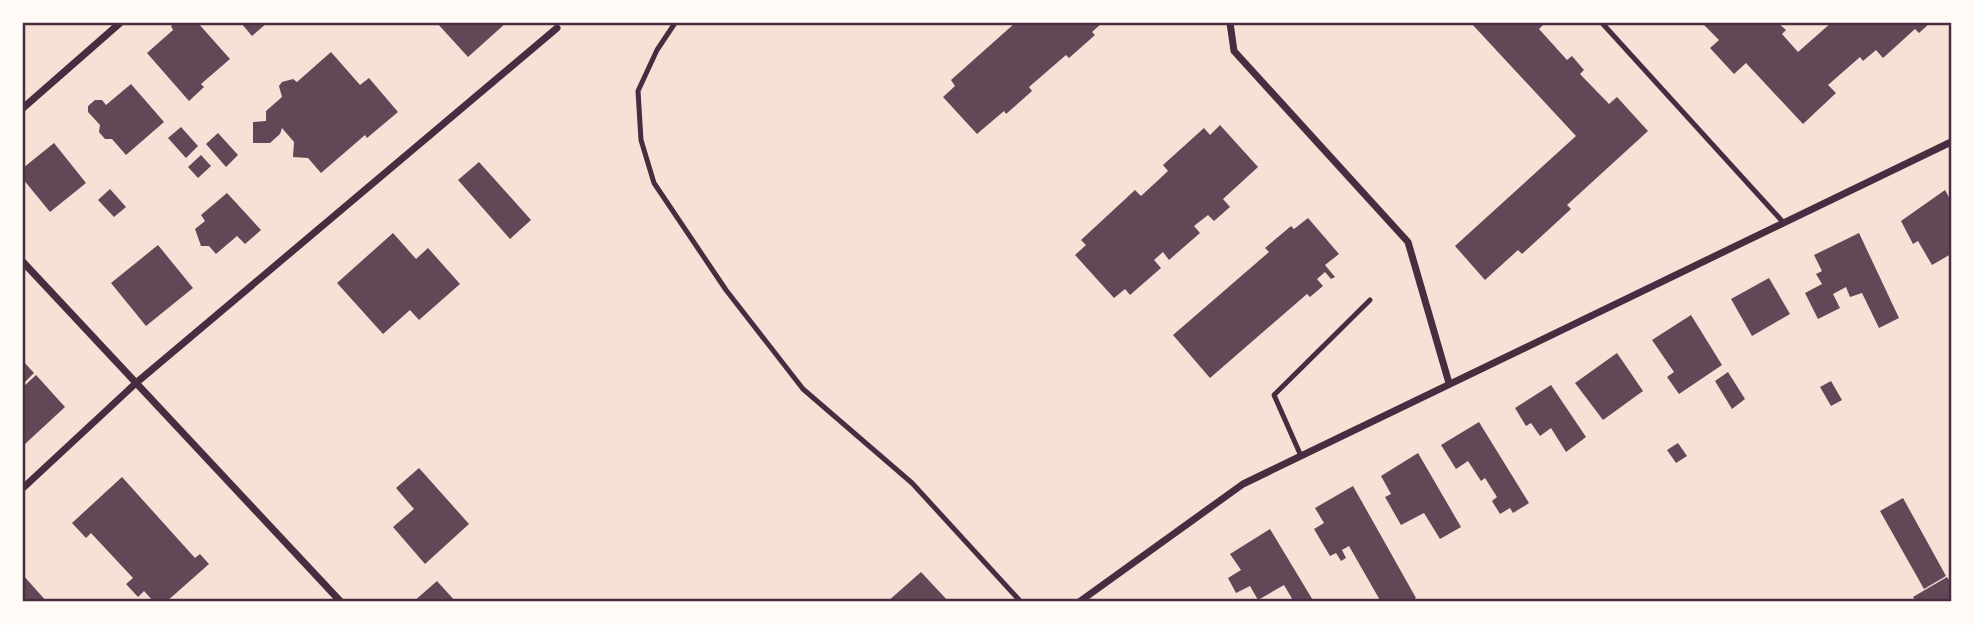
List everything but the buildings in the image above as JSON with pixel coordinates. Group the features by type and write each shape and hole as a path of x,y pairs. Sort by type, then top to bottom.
{"street":[{"path":"23,108 120,23"},
{"path":"1230,23 1234,51 1408,242 1449,383"},
{"path":"23,488 136,383 557,28"},
{"path":"1079,602 1243,484 1951,142"},
{"path":"23,262 341,602"}],"lane":[{"path":"675,23 657,50 638,91 641,140 654,183 726,290 803,390 912,483 1021,602"},
{"path":"1602,23 1783,222"},
{"path":"1301,456 1274,395 1370,300"}]}
